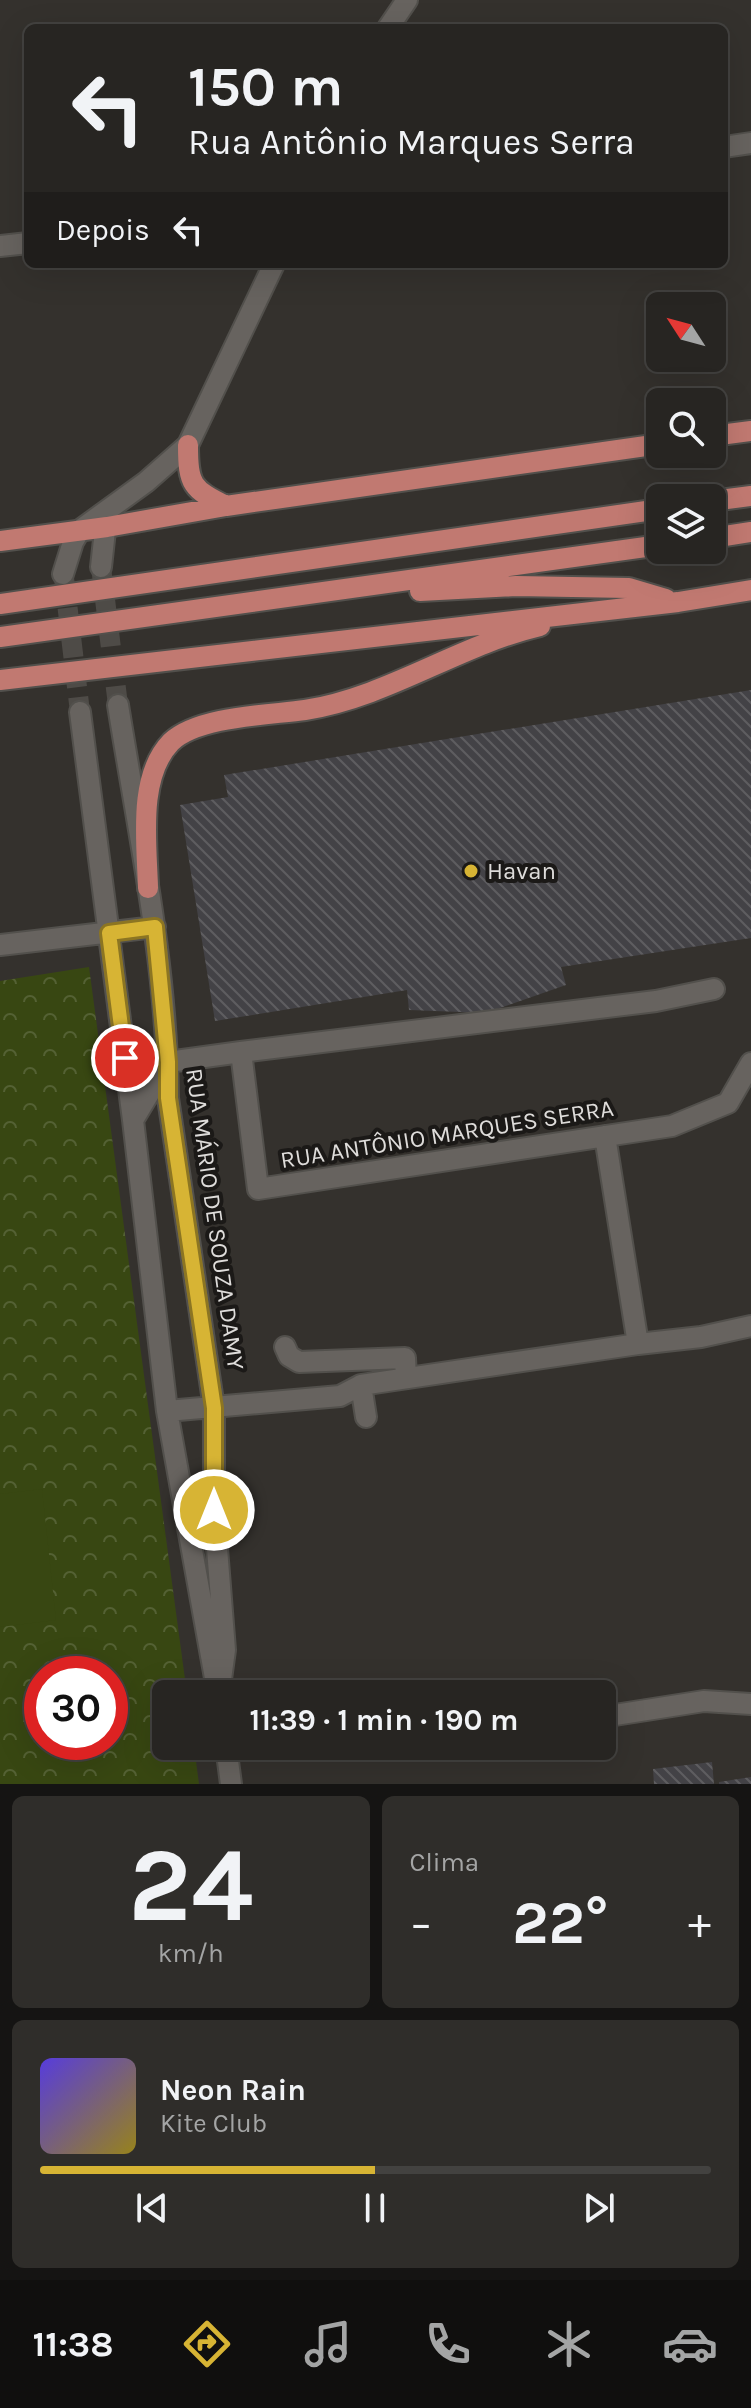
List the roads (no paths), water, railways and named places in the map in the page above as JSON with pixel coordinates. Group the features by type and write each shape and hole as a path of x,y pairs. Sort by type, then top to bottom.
{"main road":[{"path":"726,434 751,431"},
{"path":"188,445 192,482 202,494 226,506"},
{"path":"0,541 80,530 107,519 226,506 646,446"},
{"path":"726,499 751,496"},
{"path":"0,604 646,511"},
{"path":"726,536 751,532"},
{"path":"0,637 646,547"},
{"path":"233,606 516,586 629,588 678,602"},
{"path":"148,888 150,782 172,742 193,729 237,718 334,704 531,629 585,616 751,590"},
{"path":"0,680 678,602"}],"street":[{"path":"391,24 407,0"},
{"path":"728,146 751,143"},
{"path":"0,246 24,243"},
{"path":"101,567 107,519 188,445 272,268"},
{"path":"63,574 80,530"},
{"name":"RUA MÁRIO DE SOUZA DAMY","path":"118,705 155,927 168,1062 168,1098 214,1408 214,1510 225,1650 220,1680"},
{"name":"RUA MÁRIO DE SOUZA DAMY","path":"80,712 167,1411 215,1680"},
{"path":"0,945 155,927"},
{"path":"133,1120 168,1062 656,1001 714,989"},
{"name":"RUA ANTÔNIO MARQUES SERRA","path":"241,1052 258,1189 672,1126 728,1103 751,1063"},
{"path":"605,1136 638,1344"},
{"path":"167,1411 340,1396 361,1385 701,1337 751,1326"},
{"path":"285,1347 289,1356 299,1362 405,1358 406,1378"},
{"path":"361,1385 366,1417"},
{"path":"616,1715 704,1701 751,1704"},
{"path":"228,1760 231,1784"}],"tunnel":[{"path":"101,567 118,705"},
{"path":"64,578 80,712"}],"place":[{"name":"Havan","path":"471,871"}]}
